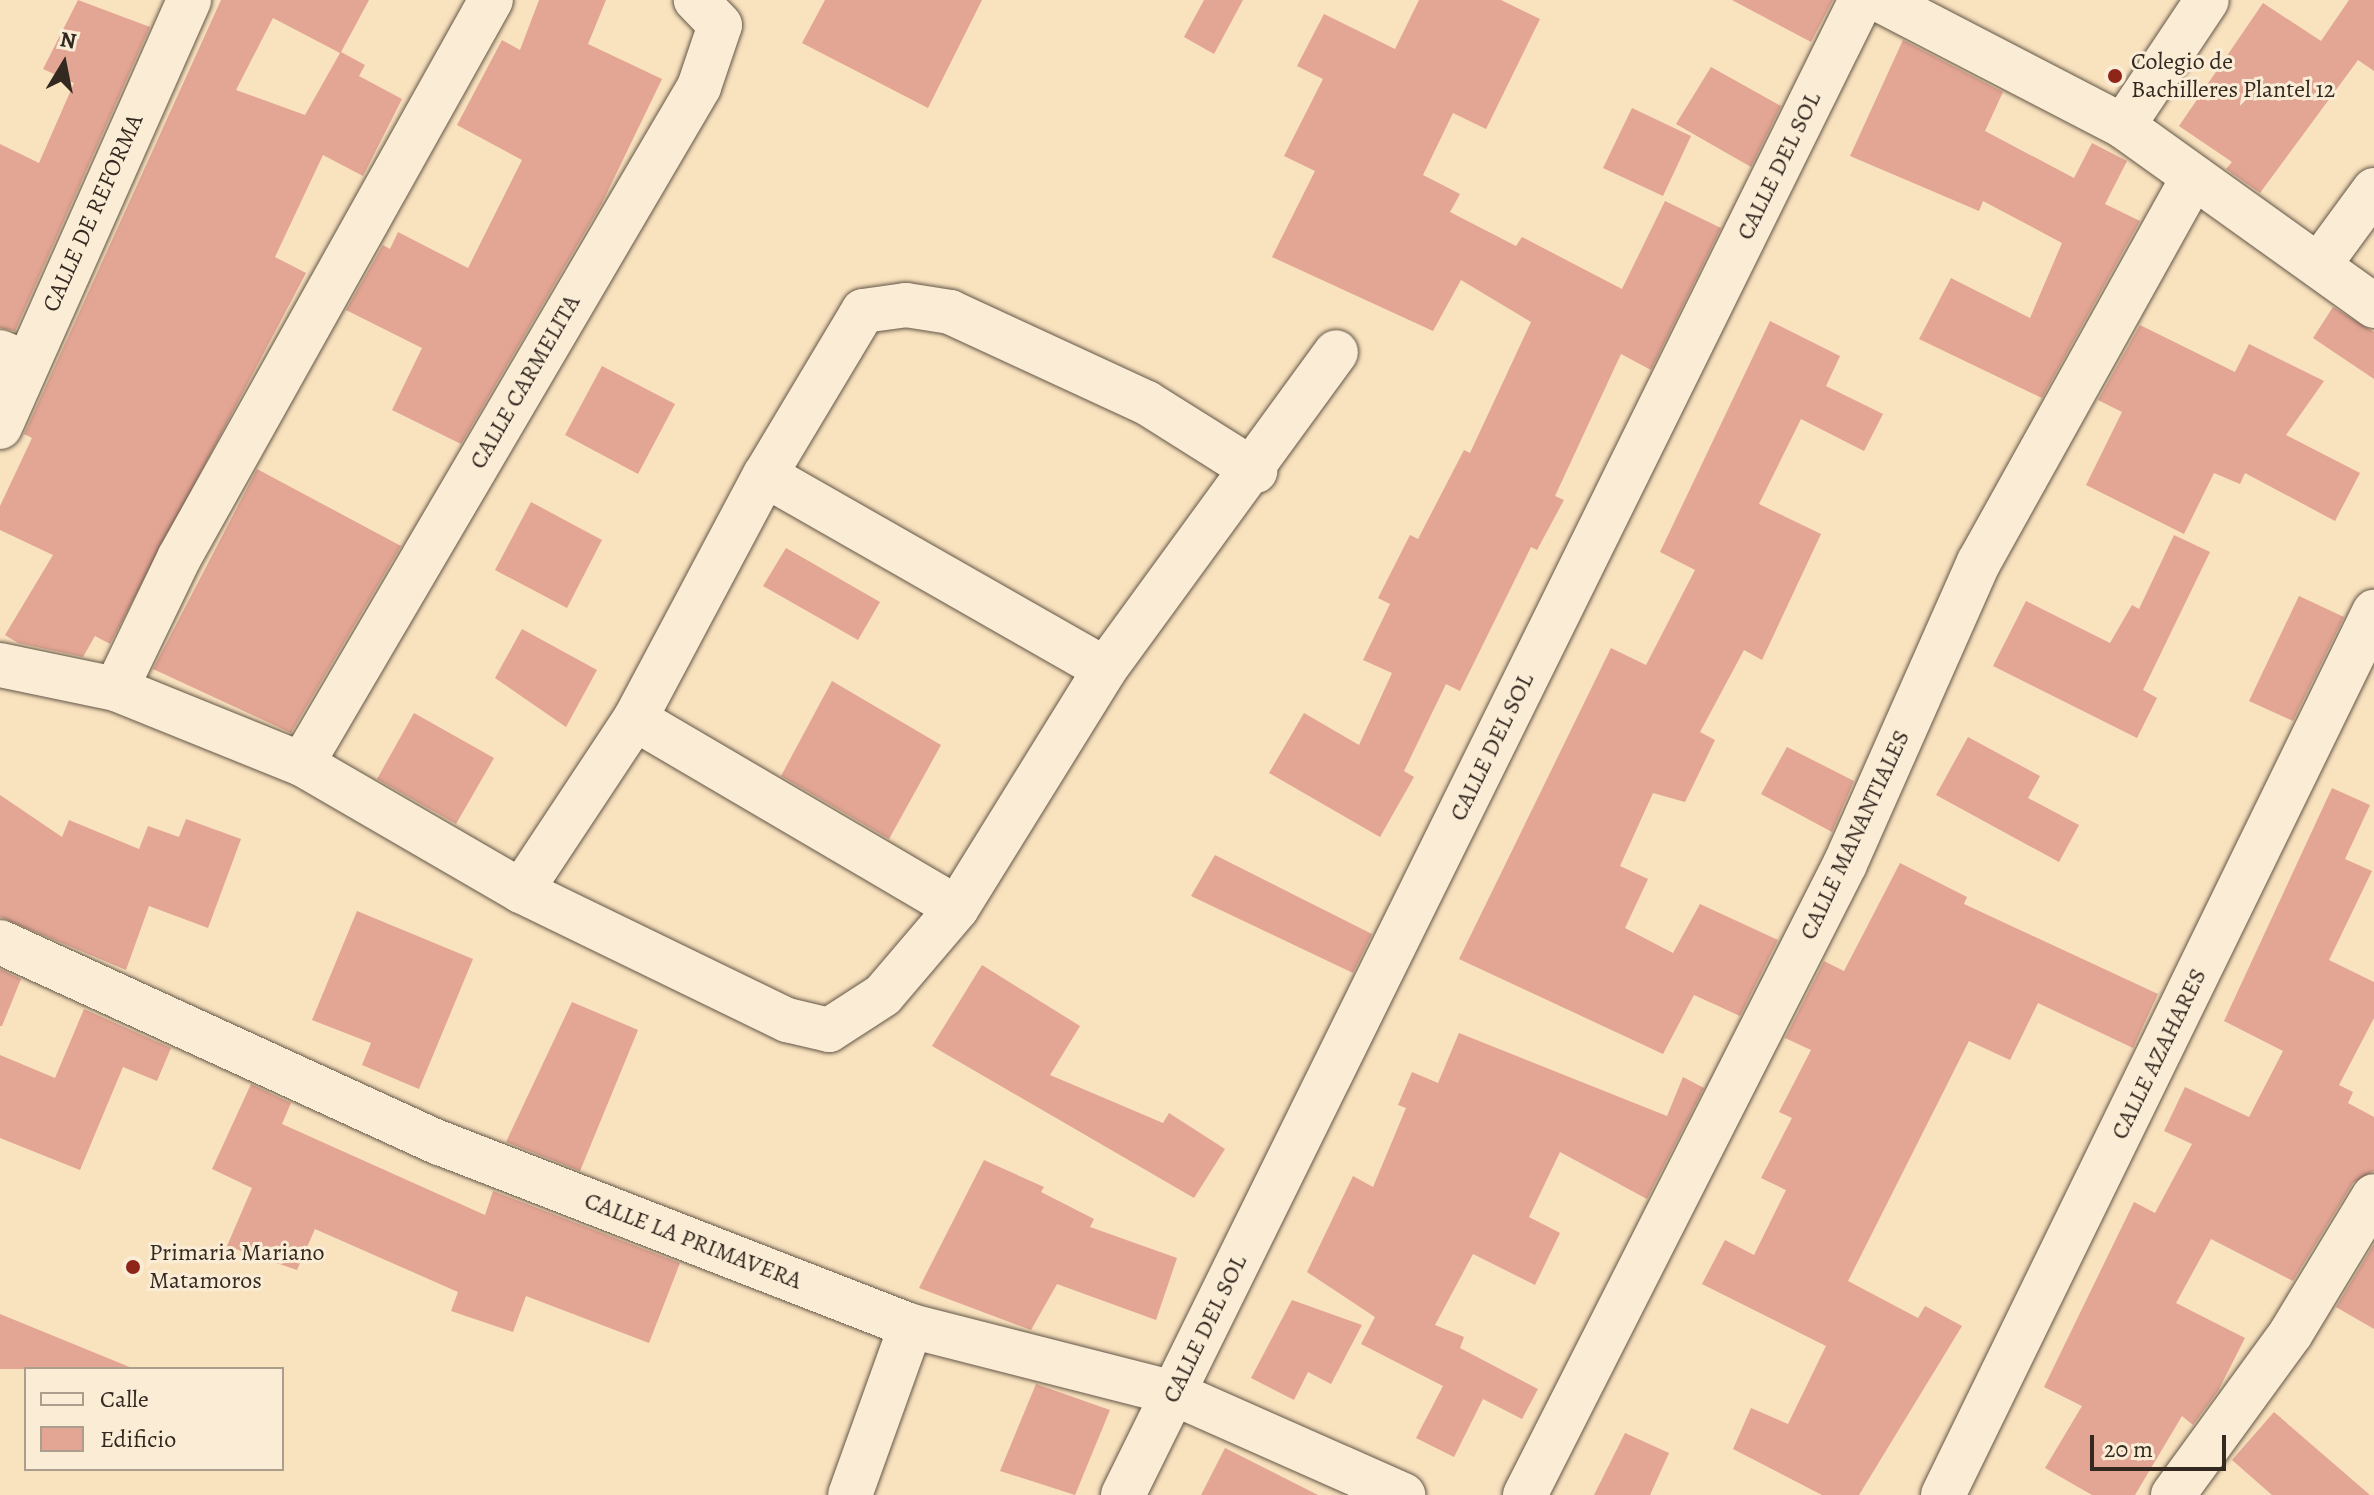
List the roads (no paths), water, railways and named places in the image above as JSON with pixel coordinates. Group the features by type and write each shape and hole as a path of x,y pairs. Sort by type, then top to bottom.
{"street":[{"name":"CALLE DE REFORMA","path":"0,427 13,357 188,0"},
{"path":"116,689 179,558 491,0"},
{"name":"CALLE CARMELITA","path":"302,764 699,87 720,25 696,0"},
{"name":"CALLE DEL SOL","path":"1123,1495 1861,0"},
{"path":"1880,0 2123,126 2192,180 2319,265 2374,306"},
{"path":"2123,126 2207,0"},
{"name":"CALLE MANANTIALES","path":"1525,1495 1845,864 1979,562 2192,180"},
{"path":"2319,265 2374,190"},
{"path":"521,891 635,719 765,475 863,311 906,305 950,312 1147,403 1255,471"},
{"path":"0,665 116,689 302,764 521,891 787,1020 829,1030 883,995 957,908 1105,669 1255,471 1336,352"},
{"path":"765,475 1105,669"},
{"name":"CALLE AZAHARES","path":"1943,1495 2374,612"},
{"path":"635,719 957,908"},
{"name":"CALLE LA PRIMAVERA","path":"0,942 440,1143 911,1326 1173,1393 1403,1495"},
{"path":"2173,1495 2291,1333 2374,1196"},
{"path":"850,1495 911,1326"}],"place":[{"name":"Colegio de Bachilleres Plantel 12","path":"2115,76"},
{"name":"Primaria Mariano Matamoros","path":"133,1267"}]}
